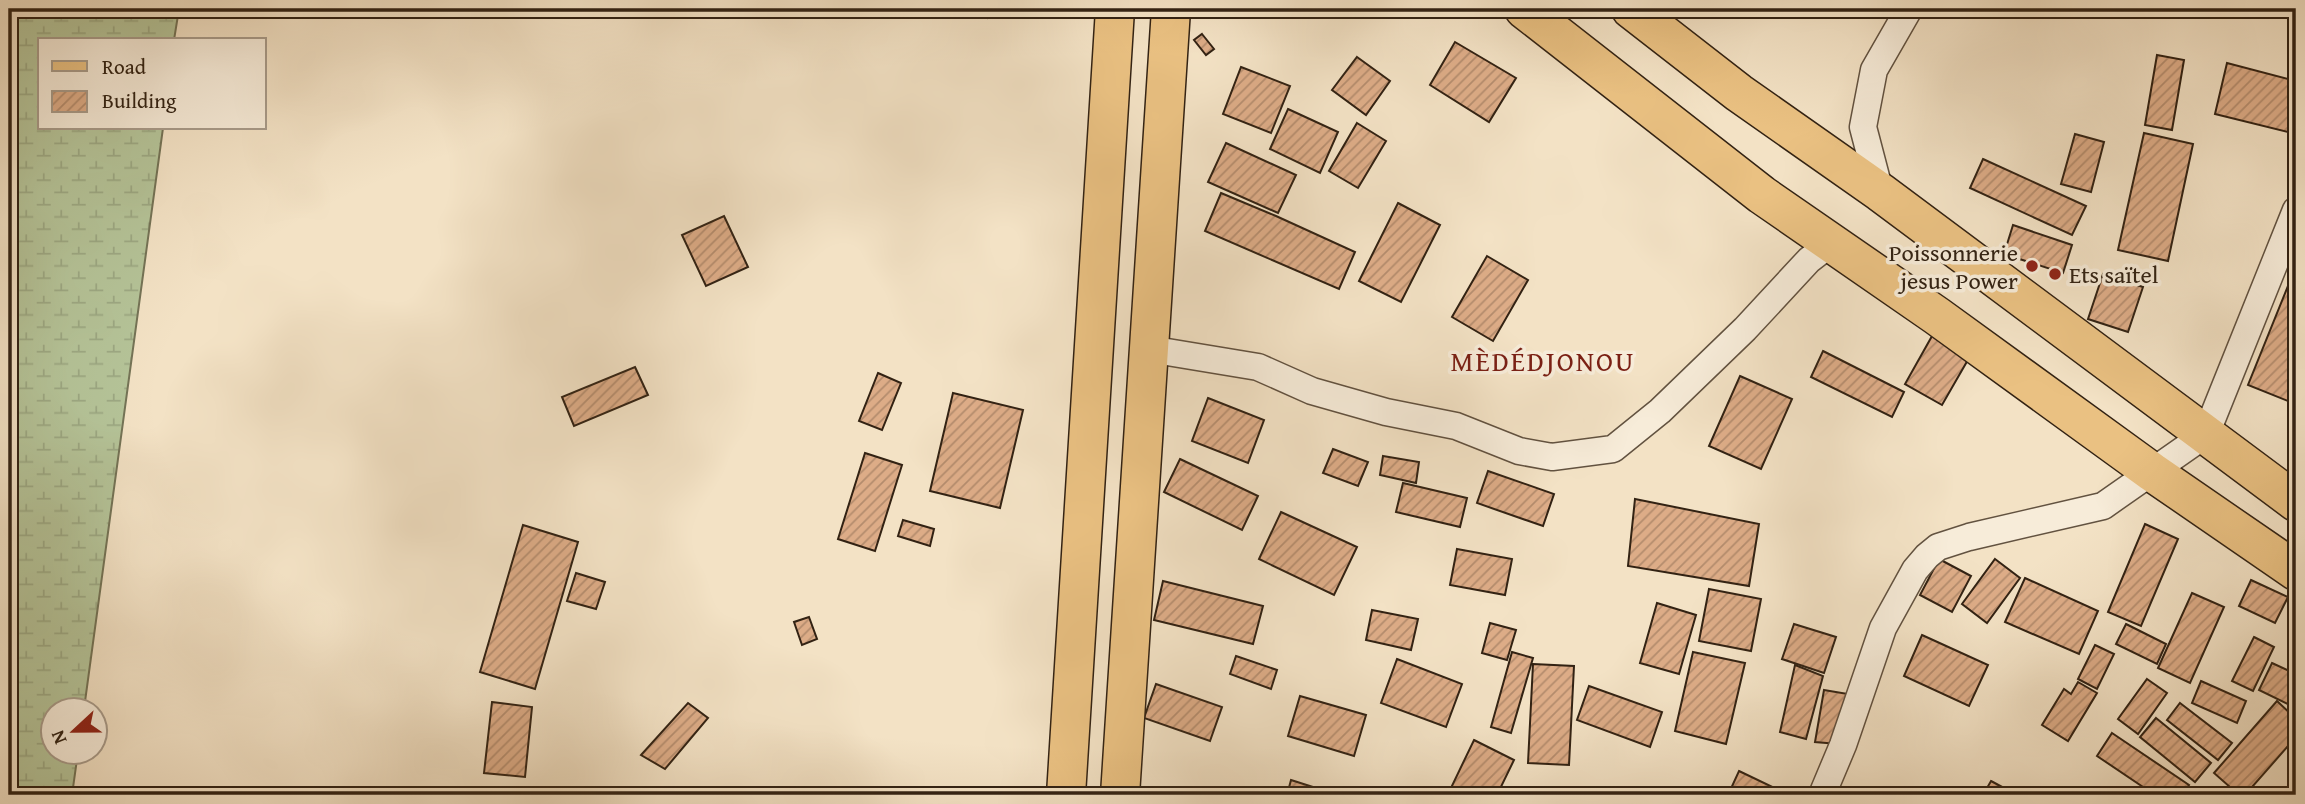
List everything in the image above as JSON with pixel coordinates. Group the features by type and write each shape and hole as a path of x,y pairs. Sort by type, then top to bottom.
{"main road":[{"path":"1066,795 1115,9"},
{"path":"1120,795 1171,9"},
{"path":"1524,9 1762,195 2296,571"},
{"path":"1631,9 1739,93 1880,192 2296,502"}],"street":[{"path":"1880,192 1863,127 1874,70 1909,9"},
{"path":"1822,795 1843,745 1883,628 1915,570 1927,556 1938,547 1969,537 2103,506 2206,434 2296,210"},
{"path":"1149,349 1258,367 1312,391 1387,412 1456,426 1519,451 1552,457 1613,449 1660,411 1745,329 1809,260 1831,243"}],"green space":[{"path":"9,9 179,9 174,38 38,38 38,130 163,130 86,696 38,696 38,766 76,766 72,795 9,795"}],"building":[{"path":"969,9 991,9 987,18"},
{"path":"1202,34 1214,49 1206,55 1194,40"},
{"path":"1455,42 1516,78 1489,122 1430,85"},
{"path":"2157,55 2184,60 2172,130 2145,125"},
{"path":"1357,57 1390,81 1366,115 1332,90"},
{"path":"2227,63 2296,81 2296,134 2215,114"},
{"path":"1241,67 1290,86 1271,133 1223,114"},
{"path":"1288,109 1338,132 1320,173 1270,149"},
{"path":"1357,123 1386,141 1358,188 1329,171"},
{"path":"2144,133 2193,144 2168,261 2118,250"},
{"path":"2075,134 2104,142 2091,192 2061,184"},
{"path":"1226,143 1296,175 1278,213 1208,182"},
{"path":"1983,159 2086,206 2072,235 1970,188"},
{"path":"1221,193 1355,252 1339,289 1205,231"},
{"path":"1398,203 1440,225 1401,302 1359,281"},
{"path":"724,216 748,267 706,286 682,235"},
{"path":"2013,225 2072,245 2063,273 2004,254"},
{"path":"1487,256 1528,280 1493,341 1452,317"},
{"path":"2296,266 2296,395 2293,403 2248,385"},
{"path":"2103,274 2143,287 2128,332 2088,319"},
{"path":"1936,329 1973,351 1942,405 1905,384"},
{"path":"1823,351 1904,392 1892,417 1811,377"},
{"path":"635,367 648,395 574,426 562,397"},
{"path":"878,373 901,383 882,430 859,421"},
{"path":"1740,376 1792,399 1761,469 1709,446"},
{"path":"953,393 1023,410 1000,508 930,491"},
{"path":"1208,398 1264,420 1248,463 1192,441"},
{"path":"1333,449 1368,462 1358,486 1323,473"},
{"path":"865,453 902,465 875,551 838,539"},
{"path":"1383,456 1419,462 1416,483 1380,475"},
{"path":"1180,459 1258,496 1242,530 1164,492"},
{"path":"1488,471 1554,494 1543,526 1477,503"},
{"path":"1403,483 1467,498 1460,527 1396,512"},
{"path":"1635,499 1759,524 1749,586 1628,566"},
{"path":"1281,512 1357,547 1334,595 1259,559"},
{"path":"903,520 934,529 930,546 898,536"},
{"path":"2145,524 2178,539 2141,626 2108,612"},
{"path":"523,525 578,542 535,689 480,672"},
{"path":"1457,549 1512,559 1505,595 1450,585"},
{"path":"1939,559 1971,576 1952,612 1920,595"},
{"path":"1995,559 2020,578 1987,623 1962,604"},
{"path":"576,573 605,582 596,609 567,601"},
{"path":"2025,578 2098,611 2079,654 2005,622"},
{"path":"2251,580 2288,597 2275,623 2239,606"},
{"path":"1163,581 1263,606 1253,644 1154,620"},
{"path":"1709,589 1761,599 1751,651 1699,641"},
{"path":"2192,593 2224,607 2190,683 2158,668"},
{"path":"1657,603 1696,615 1679,674 1640,663"},
{"path":"1372,610 1418,619 1411,650 1366,640"},
{"path":"809,617 817,639 802,645 794,622"},
{"path":"1490,623 1516,630 1507,660 1482,653"},
{"path":"1794,624 1836,637 1824,673 1782,659"},
{"path":"2126,624 2166,644 2157,664 2116,644"},
{"path":"1922,635 1988,665 1969,706 1904,676"},
{"path":"2254,637 2274,647 2253,691 2232,681"},
{"path":"2095,645 2114,654 2097,689 2078,679"},
{"path":"1512,652 1533,658 1511,733 1491,727"},
{"path":"1693,652 1745,663 1726,744 1675,731"},
{"path":"1236,656 1277,670 1271,689 1230,674"},
{"path":"1397,659 1462,684 1446,727 1381,703"},
{"path":"2272,663 2296,674 2296,708 2259,690"},
{"path":"1533,664 1574,666 1569,765 1528,763"},
{"path":"1795,665 1823,676 1806,739 1780,732"},
{"path":"2147,679 2167,693 2138,734 2118,719"},
{"path":"2201,681 2246,701 2237,723 2192,703"},
{"path":"2078,682 2097,693 2068,741 2042,725 2064,689 2071,694"},
{"path":"1156,684 1222,707 1210,741 1144,718"},
{"path":"1589,686 1662,712 1650,747 1577,720"},
{"path":"1824,690 1848,694 1838,744 1815,742"},
{"path":"1300,696 1366,715 1354,756 1288,736"},
{"path":"2277,701 2296,719 2296,737 2245,795 2239,795 2214,773"},
{"path":"492,702 532,707 525,777 484,773"},
{"path":"688,703 708,718 665,769 641,755"},
{"path":"2180,703 2232,743 2218,760 2167,720"},
{"path":"2156,718 2211,763 2195,782 2140,737"},
{"path":"2112,733 2189,785 2182,795 2155,795 2097,756"},
{"path":"1474,740 1514,760 1497,795 1461,795 1450,790"},
{"path":"1739,771 1785,793 1784,795 1728,795"},
{"path":"1291,780 1338,795 1287,795"},
{"path":"1991,781 2017,795 1983,795"}],"place":[{"name":"Poissonnerie jesus Power","path":"2032,266"},
{"name":"Ets saïtel","path":"2055,274"}],"district":[{"name":"MÈDÉDJONOU","path":"1543,360"}]}
